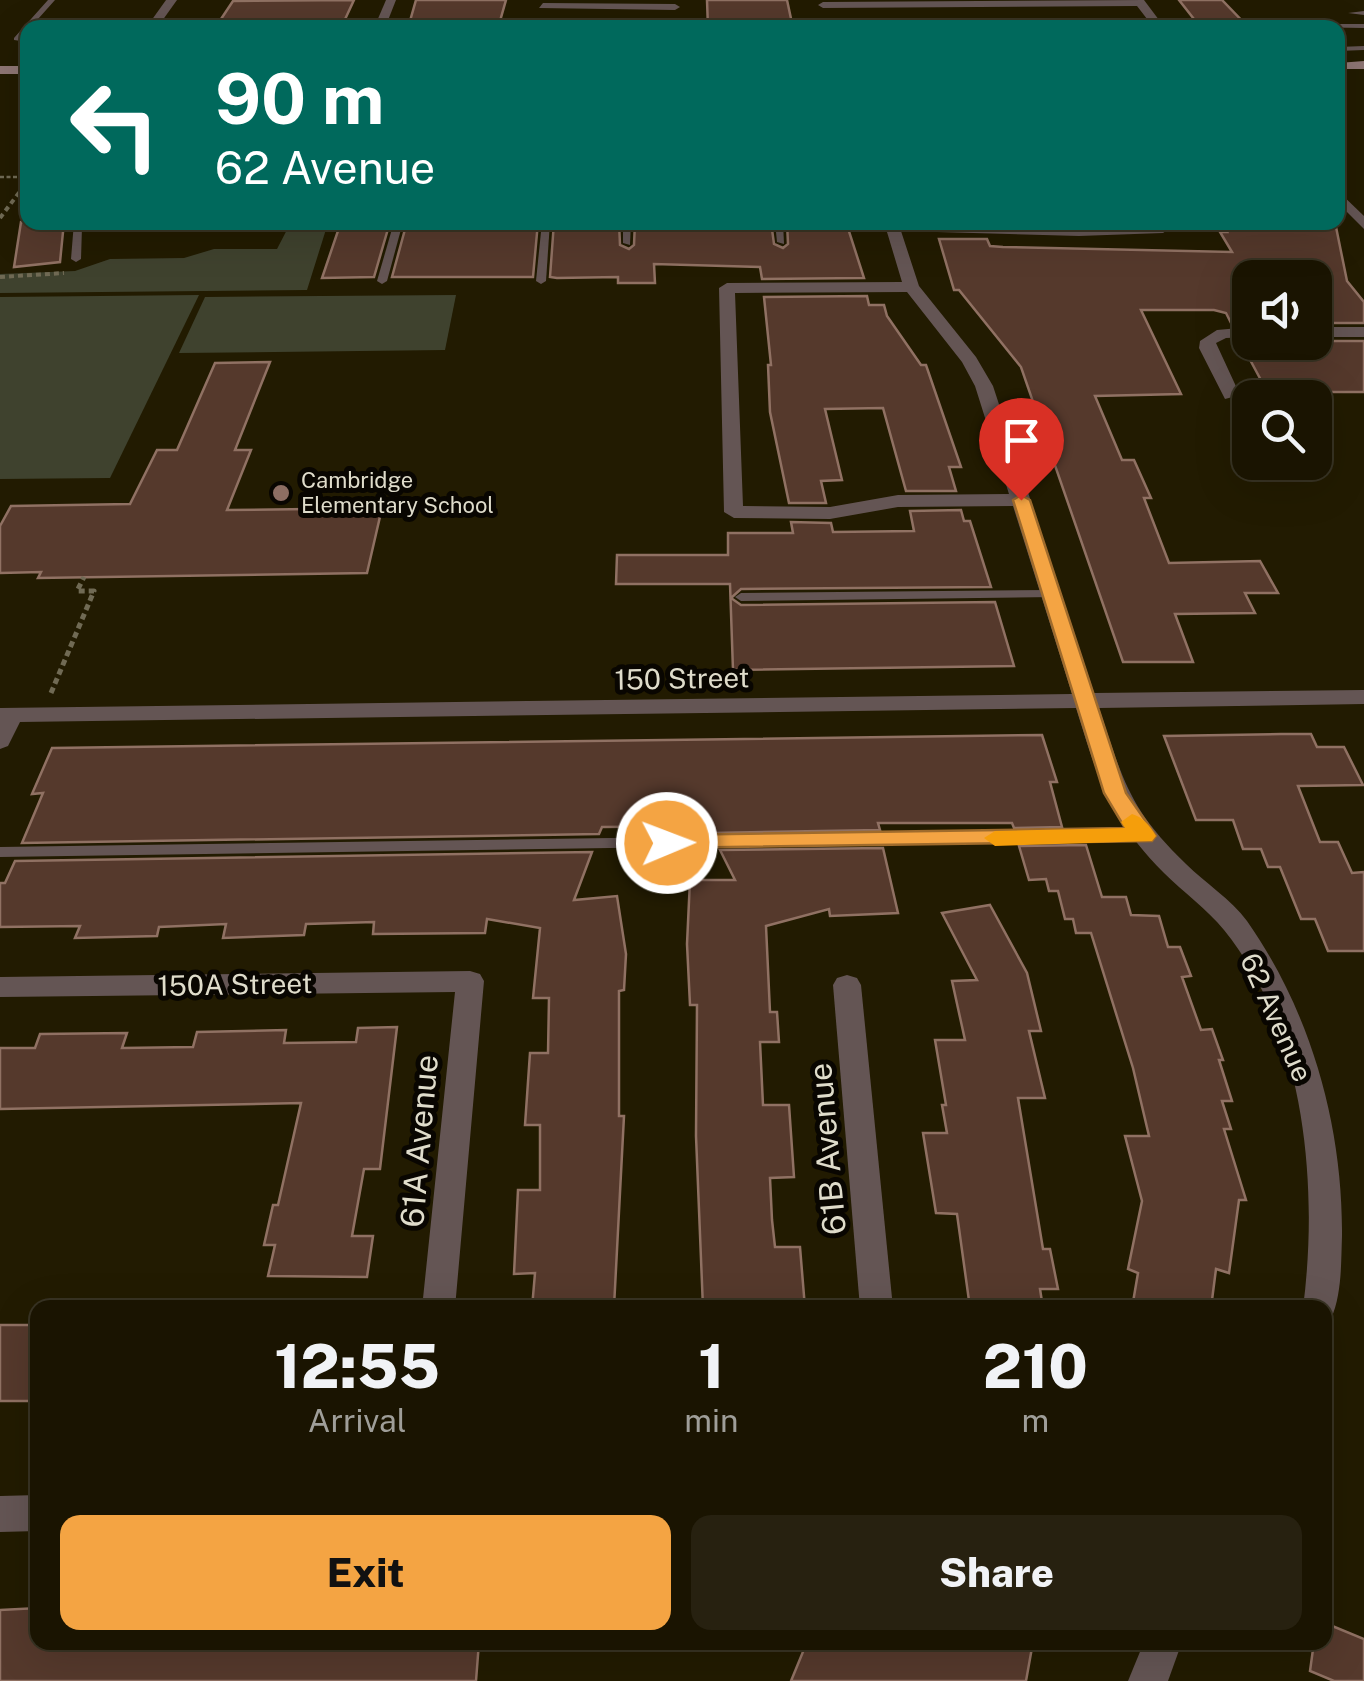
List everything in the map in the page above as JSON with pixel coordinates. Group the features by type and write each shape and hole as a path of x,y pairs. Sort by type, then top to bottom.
{"street":[{"path":"824,7 1139,2"},
{"path":"543,6 675,8"},
{"path":"1345,203 1364,226"},
{"name":"62 Avenue","path":"893,230 911,287 970,361 984,386 1084,703 1126,816 1235,926 1289,1030 1317,1114 1325,1162 1326,1227 1320,1300"},
{"path":"1031,230 1101,230"},
{"path":"911,287 727,288 734,512 830,513 898,501 1021,500"},
{"path":"1332,332 1364,332"},
{"path":"1231,395 1207,348 1213,335 1232,333"},
{"name":"150 Street","path":"6,715 1364,698"},
{"path":"0,742 6,715"},
{"name":"150A Street","path":"0,988 470,982"},
{"name":"61A Avenue","path":"439,1300 470,982"},
{"name":"61B Avenue","path":"847,985 877,1300"},
{"path":"0,1514 30,1513"},
{"path":"1148,1681 1160,1650"}],"lane":[{"path":"34,20 52,0"},
{"path":"1351,13 1364,13"},
{"path":"76,259 78,230"},
{"path":"382,281 397,230"},
{"path":"541,281 545,230"},
{"path":"627,230 627,243"},
{"path":"780,230 782,242"},
{"path":"741,597 1051,594"},
{"path":"0,852 1144,836"}],"path":[{"path":"0,218 20,190"},
{"path":"0,277 75,272 81,270 74,264 76,259"},
{"path":"54,685 94,591 77,591 84,577"}],"green space":[{"path":"287,230 326,230 307,290 0,293 0,274 75,271 110,259 184,258 214,249 277,249"},
{"path":"199,295 110,478 0,479 0,297"},
{"path":"456,295 445,350 179,353 205,297"}],"building":[{"path":"354,0 345,20 220,20 233,1"},
{"path":"416,0 506,0 500,20 410,20"},
{"path":"707,0 787,0 791,20 708,20"},
{"path":"1179,0 1222,0 1241,20 1195,20"},
{"path":"20,228 63,230 60,262 14,267"},
{"path":"338,230 388,230 374,277 322,278"},
{"path":"405,230 537,230 533,277 392,277"},
{"path":"553,230 619,230 620,245 629,249 634,245 635,230 772,230 774,244 783,248 788,244 787,230 849,230 864,278 762,279 760,267 654,264 655,283 618,283 618,277 550,277"},
{"path":"1337,230 1347,281 1364,302 1364,323 1332,323 1332,260 1232,260 1232,325 1226,313 1214,310 1141,310 1181,394 1095,396 1122,460 1134,460 1151,498 1144,498 1169,563 1260,561 1278,593 1245,593 1255,613 1175,614 1193,662 1123,662 1021,367 959,290 954,290 939,239 987,239 990,246 1003,247 1232,252 1220,232"},
{"path":"867,296 869,305 884,305 887,316 921,365 926,365 961,467 949,467 956,491 906,491 883,408 825,409 842,480 821,481 826,503 789,503 770,412 771,365 764,297"},
{"path":"1332,341 1364,341 1364,392 1332,392 1332,380 1261,380 1250,360 1332,360"},
{"path":"270,362 235,450 251,450 227,510 382,508 367,573 38,578 41,572 0,573 0,526 11,506 130,504 157,450 177,450 215,363"},
{"path":"961,510 964,521 970,521 991,587 741,589 731,598 741,605 995,602 1014,666 733,670 730,584 616,584 617,555 728,555 728,533 793,533 791,522 831,523 833,532 914,531 910,511"},
{"path":"1311,734 1317,747 1344,747 1363,785 1298,786 1320,842 1338,842 1352,873 1364,872 1364,951 1328,951 1315,919 1301,919 1280,867 1268,867 1261,849 1243,849 1233,820 1196,820 1164,736"},
{"path":"1042,735 1057,782 1050,782 1062,827 878,823 880,830 711,833 708,826 602,827 599,834 22,843 43,793 32,794 52,748"},
{"path":"1086,845 1102,897 1126,897 1131,915 1159,916 1168,947 1180,947 1191,976 1182,977 1201,1030 1212,1029 1223,1060 1219,1060 1232,1101 1222,1101 1231,1129 1224,1129 1246,1200 1239,1200 1229,1273 1216,1269 1212,1300 1133,1300 1138,1273 1128,1269 1142,1201 1125,1136 1149,1136 1133,1068 1091,933 1076,933 1073,919 1065,919 1058,891 1049,891 1046,879 1029,880 1019,846"},
{"path":"883,848 898,913 830,916 829,909 766,926 770,1012 777,1012 779,1042 760,1042 763,1105 789,1105 794,1177 770,1178 772,1220 775,1247 800,1247 804,1300 703,1300 696,1136 697,1005 690,1005 687,944 690,880 735,880 720,850"},
{"path":"592,852 574,900 617,896 626,954 624,990 619,991 619,1116 624,1116 614,1300 533,1300 535,1273 514,1274 518,1190 540,1190 540,1125 525,1125 530,1053 548,1053 549,998 533,998 540,928 487,919 485,933 373,934 374,922 306,924 304,935 223,938 226,924 159,927 157,936 75,938 80,926 0,927 0,883 5,883 15,861"},
{"path":"990,905 1027,973 1041,1031 1029,1031 1045,1098 1018,1098 1043,1249 1050,1249 1058,1289 1040,1289 1042,1300 969,1300 957,1214 936,1213 923,1133 947,1133 935,1040 965,1040 952,981 977,980 942,913"},
{"path":"397,1027 380,1169 364,1169 352,1236 373,1236 367,1277 268,1276 275,1245 264,1245 273,1205 278,1205 301,1103 0,1109 0,1048 35,1048 40,1034 127,1033 122,1048 193,1047 197,1032 286,1030 284,1043 356,1042 358,1028"},
{"path":"0,1325 30,1325 30,1401 0,1401"},
{"path":"30,1608 30,1650 478,1650 476,1681 0,1681 0,1610"},
{"path":"1332,1626 1364,1639 1364,1681 1334,1681 1310,1671 1313,1650 1332,1650"},
{"path":"804,1650 1032,1650 1026,1681 791,1681"}],"slow traffic":[{"path":"995,838 1144,836 1132,822"}],"place":[{"name":"Cambridge Elementary School","path":"281,493"}],"route":[{"path":"667,843 1144,836 1126,816 1115,793 1021,500"}]}
